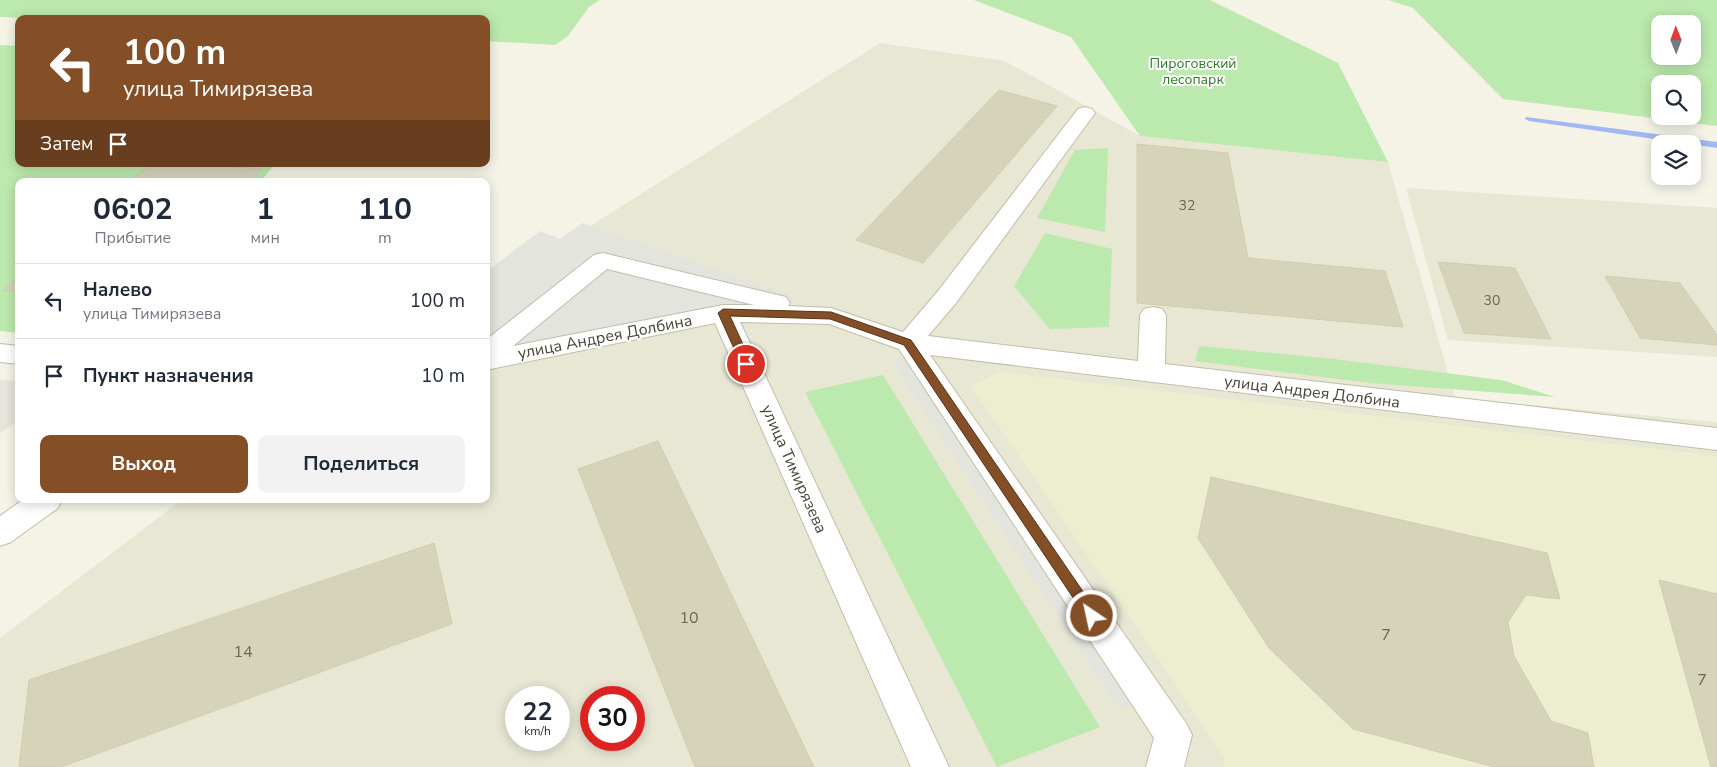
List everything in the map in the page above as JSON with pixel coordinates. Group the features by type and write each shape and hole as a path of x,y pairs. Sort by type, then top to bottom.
{"street":[{"path":"908,343 947,297 1085,113"},
{"path":"603,260 723,313 831,316"},
{"path":"603,260 831,316 908,343 1173,735 1165,767"},
{"path":"490,351 603,260"},
{"name":"улица Андрея Долбина","path":"490,359 723,313"},
{"name":"улица Тимирязева","path":"723,313 930,767"},
{"path":"1151,373 1152,315"},
{"name":"улица Андрея Долбина","path":"908,343 1717,439"},
{"path":"0,353 15,355"},
{"path":"0,533 41,503"}],"shaded area":[{"path":"880,43 1005,61 1140,136 1388,162 1455,398 1717,422 1717,767 0,767 0,638 178,503 490,503 490,289"},
{"path":"1406,188 1717,208 1717,357 1448,340"},
{"path":"583,223 794,297 779,311 756,304 490,359 490,269 540,231 560,239"},
{"path":"916,355 1148,698 1118,709 892,361"},
{"path":"999,372 1717,456 1717,767 1224,767 1225,760 1175,683 971,386"},
{"path":"0,380 15,381 15,424 0,433"}],"green space":[{"path":"0,0 600,0 589,7 568,36 555,45 490,41 490,15 15,15 15,18 0,17"},
{"name":"Пироговский лесопарк","path":"974,0 1210,0 1338,63 1388,162 1140,136 1071,37"},
{"path":"1388,0 1717,0 1717,126 1701,124 1701,75 1651,75 1651,118 1503,99 1413,8"},
{"path":"0,45 15,46 15,167 273,167 263,178 15,178 15,333 0,331"},
{"path":"1108,148 1105,232 1037,218 1075,150"},
{"path":"1045,233 1112,249 1109,327 1050,329 1014,286"},
{"path":"1199,346 1334,359 1501,380 1555,397 1371,383 1195,361"},
{"path":"883,375 1100,727 997,767 805,392"}],"building":[{"path":"999,90 1057,106 923,263 856,240"},
{"path":"1137,144 1228,153 1248,258 1385,271 1403,327 1137,303"},
{"path":"146,167 238,167 262,169 252,178 134,178"},
{"path":"1438,262 1515,268 1551,339 1464,333"},
{"path":"1605,276 1680,283 1717,335 1717,345 1640,338"},
{"path":"15,280 15,292 3,290"},
{"path":"658,441 814,767 695,767 578,469"},
{"path":"1211,477 1547,553 1560,599 1526,595 1508,622 1514,656 1551,721 1588,733 1594,767 1494,767 1353,729 1269,648 1198,538"},
{"path":"434,543 452,624 61,767 19,767 29,680"},
{"path":"1659,580 1717,594 1717,767 1711,767"}],"waterway":[{"path":"1529,119 1717,145"}],"route":[{"path":"746,364 723,313 831,316 908,343 1092,616"}]}
